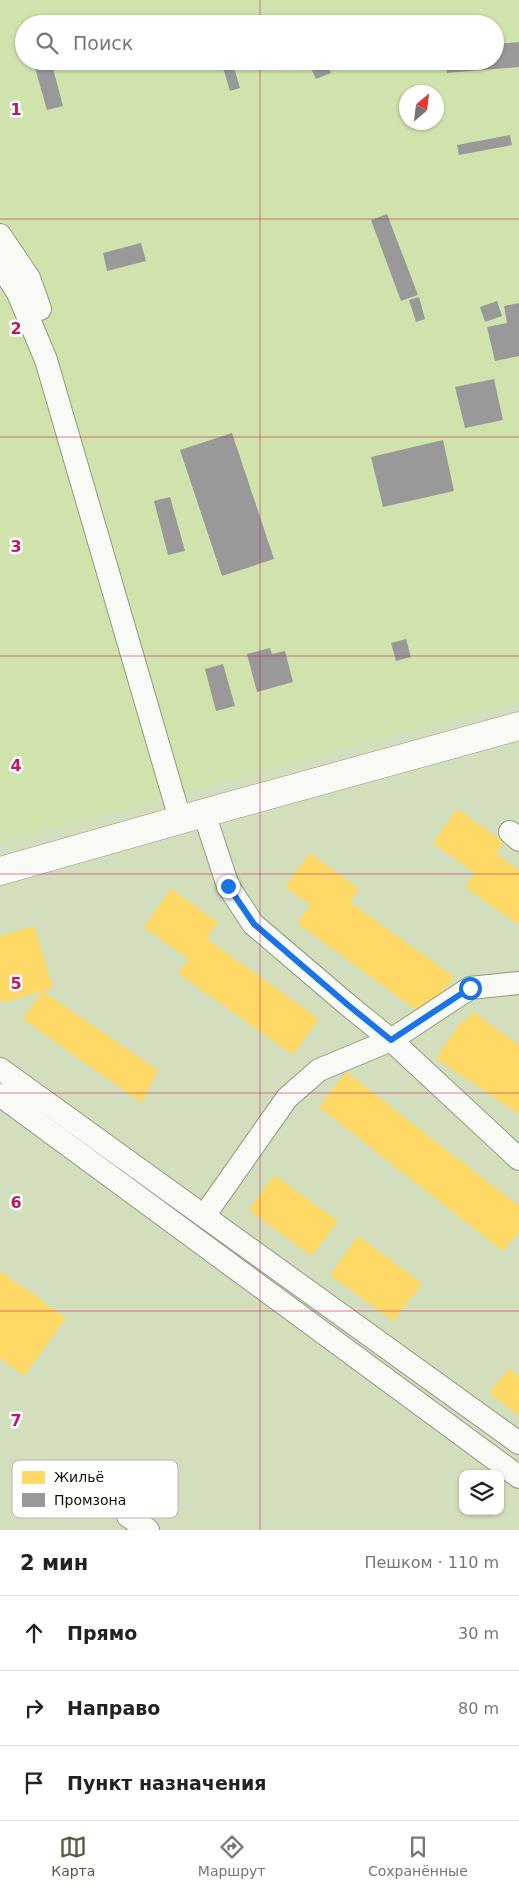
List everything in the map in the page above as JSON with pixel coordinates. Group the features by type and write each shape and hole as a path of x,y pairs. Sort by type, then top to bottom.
{"main road":[{"path":"0,870 519,726"}],"street":[{"path":"0,235 32,286 41,313 46,360"},
{"path":"0,265 18,293 46,360 192,816 228,886 254,924 391,1040 519,1159"},
{"path":"204,1216 287,1098 318,1070 391,1040 470,988 519,983"},
{"path":"0,1069 519,1443"},
{"path":"0,1095 519,1477"},
{"path":"131,1518 148,1530"}],"shaded area":[{"path":"0,0 519,0 519,700 0,842"}],"building: Жильё":[{"path":"457,809 504,842 496,853 519,871 519,925 465,887 475,873 433,843"},
{"path":"310,853 359,889 350,902 454,977 425,1016 297,923 311,905 285,887"},
{"path":"171,889 218,922 207,939 319,1019 293,1055 178,973 189,959 144,927"},
{"path":"34,926 53,988 2,1003 0,996 0,936"},
{"path":"42,991 158,1070 142,1103 23,1019"},
{"path":"473,1012 519,1045 519,1114 436,1058 463,1019 466,1021"},
{"path":"346,1072 519,1206 519,1231 503,1251 319,1107"},
{"path":"274,1175 338,1221 312,1256 249,1210"},
{"path":"358,1236 422,1283 394,1321 330,1275"},
{"path":"0,1271 66,1318 24,1376 0,1358"},
{"path":"509,1369 519,1377 519,1416 489,1392"}],"building: Промзона":[{"path":"519,42 519,67 504,68 504,43"},
{"path":"36,70 53,70 63,106 47,110"},
{"path":"224,70 235,70 240,88 230,91"},
{"path":"312,70 330,70 331,73 316,79"},
{"path":"447,70 483,70 447,73"},
{"path":"510,135 512,145 459,155 457,145"},
{"path":"387,214 418,295 401,301 371,220"},
{"path":"141,243 146,261 107,271 103,253"},
{"path":"419,297 425,319 416,322 409,300"},
{"path":"497,301 502,316 485,322 480,307"},
{"path":"519,303 519,356 495,361 487,327 507,323 504,306"},
{"path":"494,379 503,420 465,428 455,387"},
{"path":"232,433 274,559 222,576 180,450"},
{"path":"443,440 454,491 383,507 371,457"},
{"path":"170,497 185,551 168,555 154,501"},
{"path":"406,639 411,657 396,661 391,643"},
{"path":"270,648 272,654 285,651 293,682 257,692 247,654"},
{"path":"223,664 235,706 216,711 205,669"}],"route":[{"path":"228,886 254,924 391,1040 470,988"}]}
